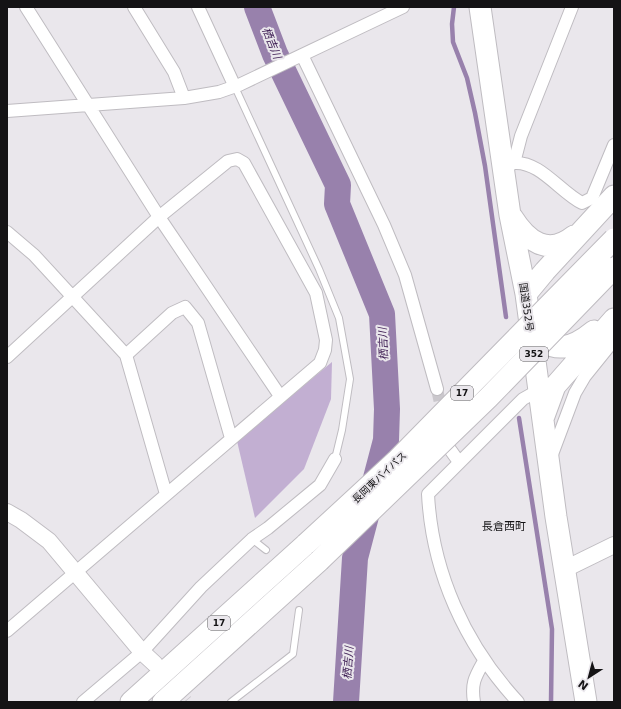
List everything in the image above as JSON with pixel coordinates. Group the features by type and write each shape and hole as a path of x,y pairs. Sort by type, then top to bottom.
{"highway":[{"name":"国道352号","path":"480,7 509,166 510,215 526,294 528,317 544,417 565,569 586,702"},
{"path":"526,294 614,196"},
{"path":"510,215 521,231 531,239 547,246 556,246 566,242 584,228"},
{"name":"長岡東バイパス","path":"131,702 396,461 614,239"},
{"name":"長岡東バイパス","path":"163,702 319,561 488,398 614,268"},
{"path":"528,317 533,329 546,343 565,347 581,341 614,313"},
{"path":"544,417 555,386 614,319"}],"street":[{"path":"26,7 159,217 280,396"},
{"path":"134,7 174,72 184,98"},
{"path":"198,7 237,86"},
{"path":"7,111 184,98 219,92 237,86 404,7"},
{"path":"509,166 572,7"},
{"path":"300,56 384,225 405,275 437,390"},
{"path":"509,166 523,162 534,168 582,203 592,198 614,145"},
{"path":"7,357 159,217 228,161 237,159 244,163 316,293 326,340 325,350 320,363 7,631"},
{"path":"7,232 34,255 126,355 166,494"},
{"path":"126,355 172,313 185,307 198,322 231,438"},
{"path":"550,462 575,393 585,376 613,343"},
{"path":"518,702 484,661 462,622 439,565 430,525 428,494 523,398 539,390"},
{"path":"449,448 459,462"},
{"path":"83,702 142,652 200,587 252,539 268,528 320,484 335,459"},
{"path":"7,512 21,520 49,541 142,652 155,664"},
{"path":"565,569 614,545"},
{"path":"474,702 472,688 474,678 484,661"}],"lane":[{"path":"237,86 319,269 339,318 350,379 342,430 335,459"},
{"path":"252,539 266,550"},
{"path":"231,702 293,654 299,610"}],"shaded area":[{"path":"332,362 331,399 304,469 255,518 237,441"}],"waterway":[{"name":"栖吉川","path":"257,7 275,54 338,185 337,204 382,314 387,409 386,440 355,558 346,702"},
{"path":"454,7 452,24 453,42 467,78 475,113 485,166 506,317"},
{"path":"519,418 552,629 551,702"}],"tunnel":[{"path":"437,389 443,417"},
{"path":"169,683 185,702"}],"district":[{"name":"長倉西町","path":"504,526"}]}
